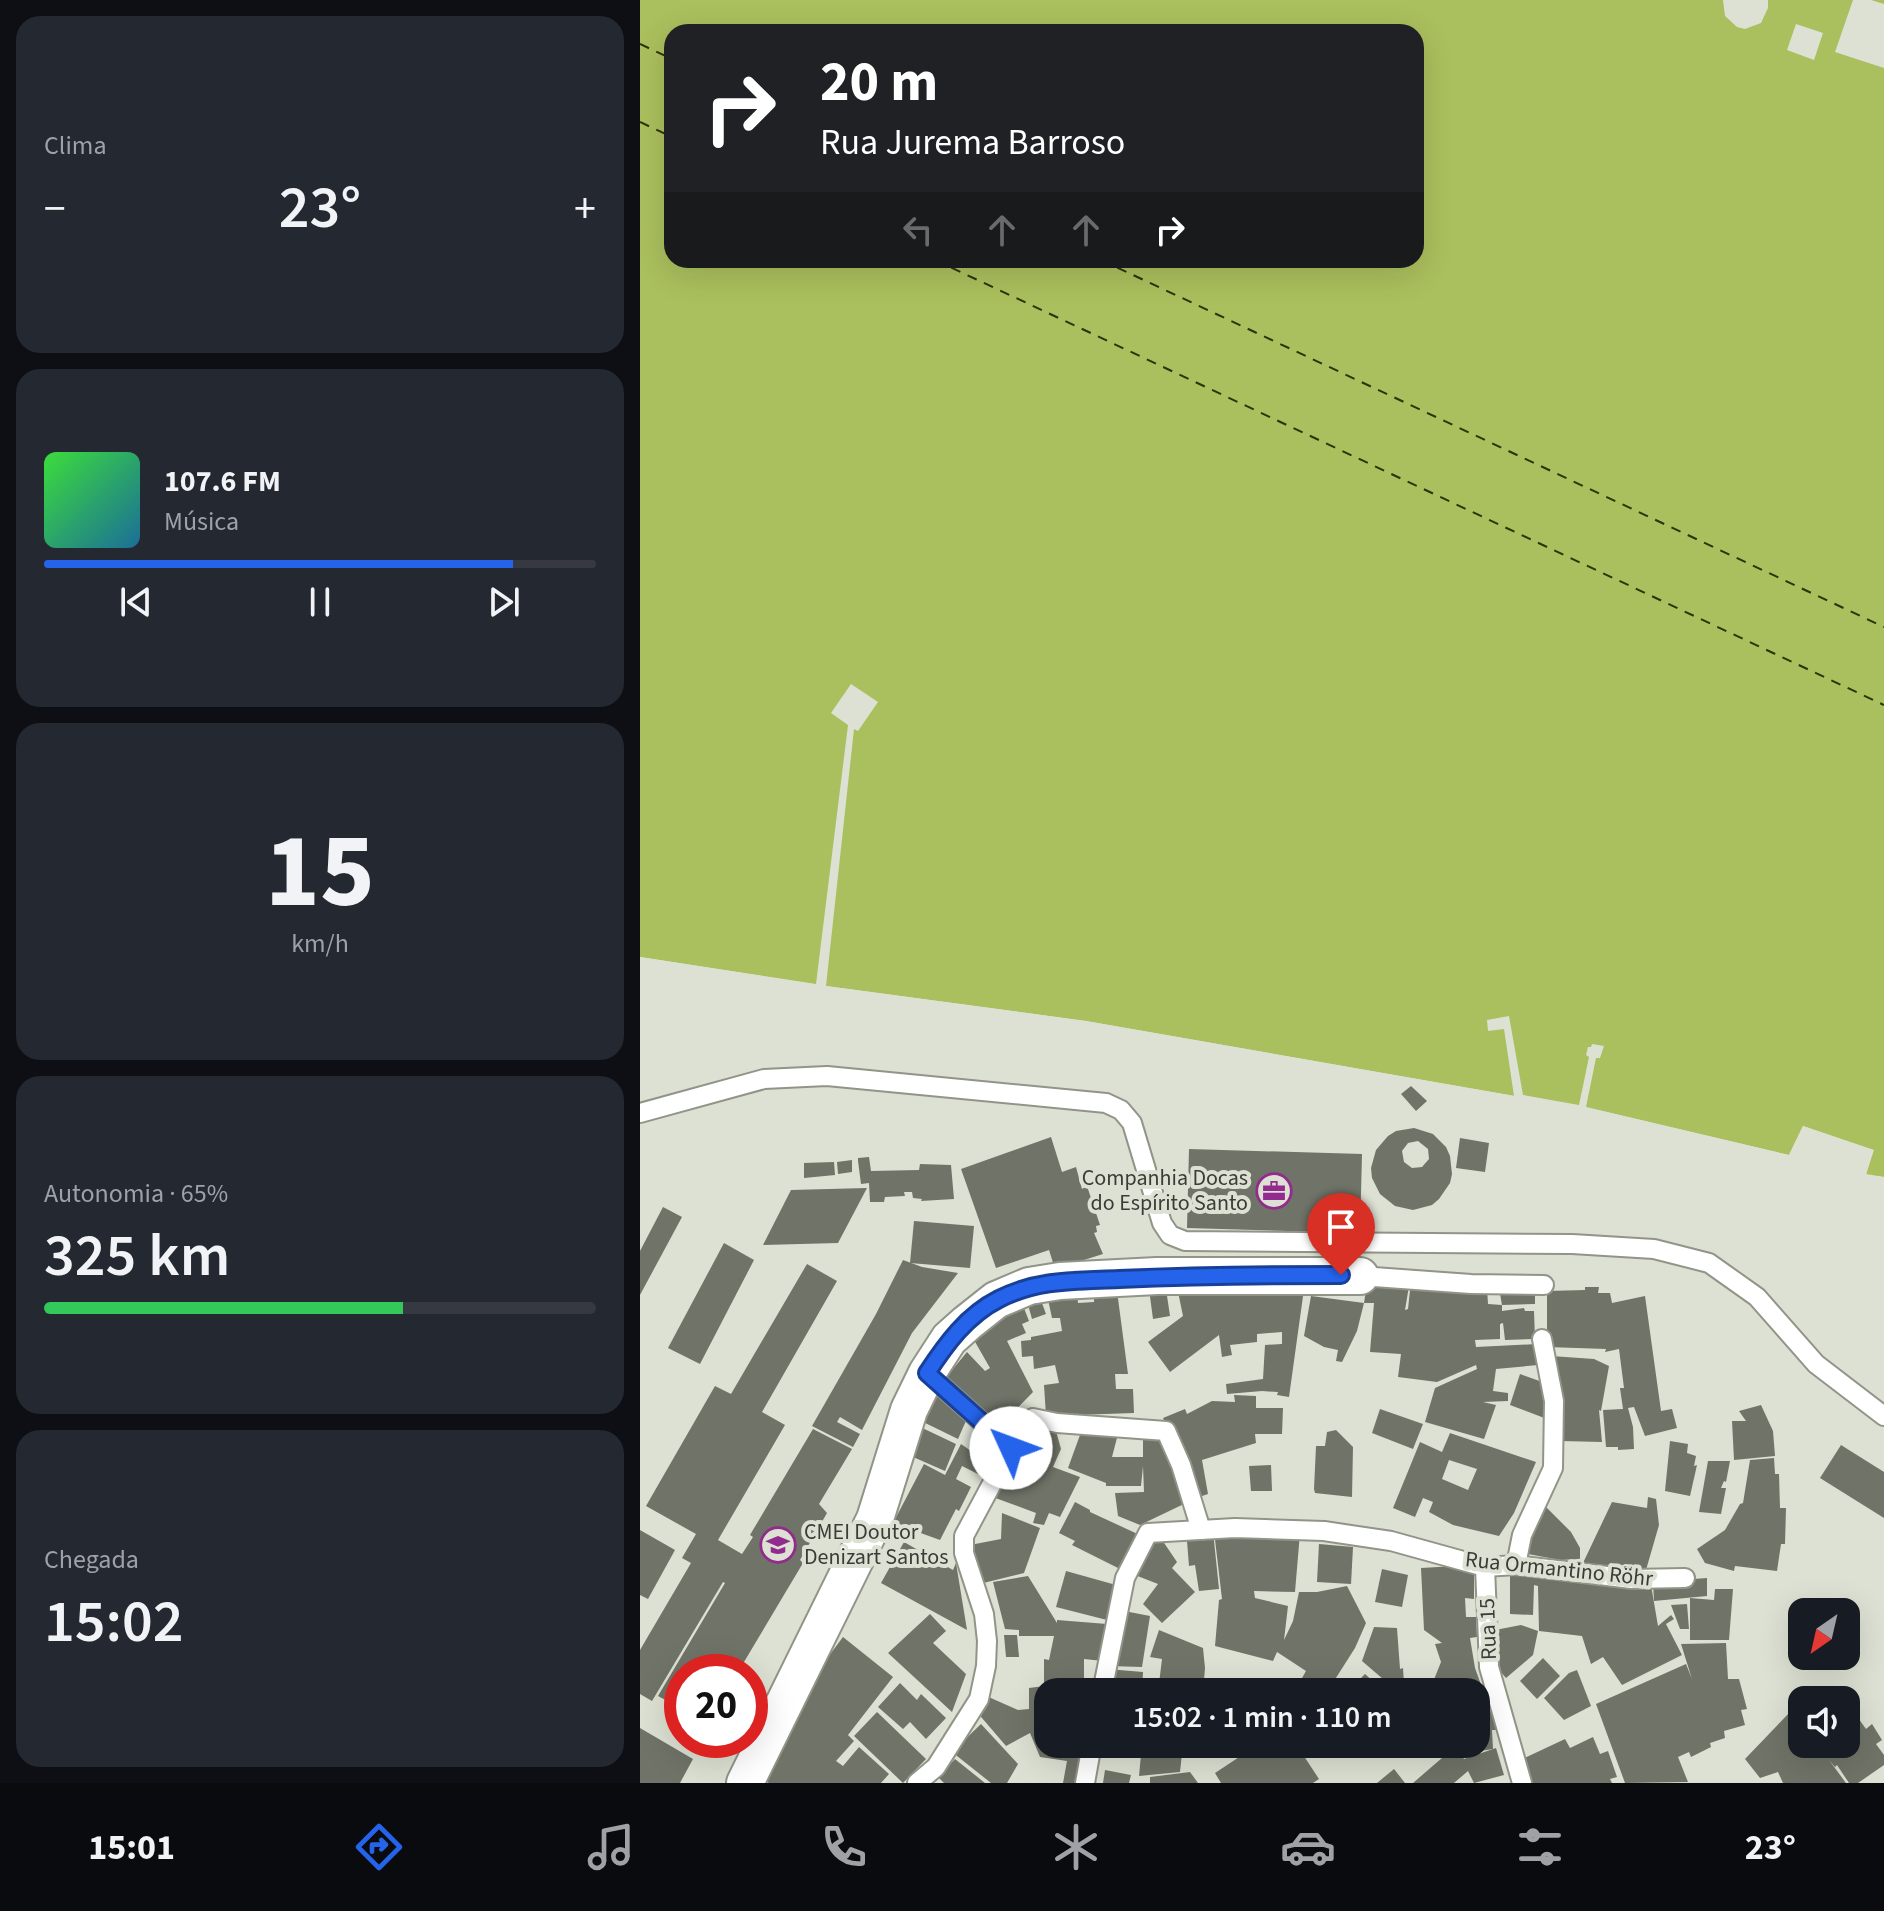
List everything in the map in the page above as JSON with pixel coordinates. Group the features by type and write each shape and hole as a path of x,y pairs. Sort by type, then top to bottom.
{"street":[{"path":"745,1783 875,1519 909,1410 927,1373 949,1339 967,1323 996,1300 1029,1286 1060,1281 1157,1276 1360,1276"}],"lane":[{"path":"640,1113 764,1079 827,1076 1106,1103 1121,1110 1132,1123 1162,1223 1170,1235 1185,1241 1572,1244 1667,1252 1709,1263 1757,1297 1816,1364 1884,1416"},
{"path":"1360,1276 1471,1284 1544,1285"},
{"path":"1516,1565 1522,1535 1553,1468 1554,1401 1542,1339"},
{"path":"927,1373 1011,1448"},
{"path":"917,1783 936,1767 979,1699 986,1666 987,1641 984,1614 964,1553 964,1536 1011,1448 1033,1418 1057,1423 1166,1431 1181,1465 1201,1530"},
{"name":"Rua Ormantino Röhr","path":"1105,1678 1125,1578 1148,1533 1263,1528 1356,1535 1391,1541 1485,1567 1516,1565 1632,1579 1685,1578"},
{"name":"Rua 15","path":"1485,1567 1489,1667 1522,1783"},
{"path":"1085,1783 1089,1758"}],"shaded area":[{"path":"640,0 1884,0 1884,1177 1866,1175 1873,1150 1803,1126 1789,1155 1522,1095 1086,1021 640,957"}],"pier":[{"path":"1723,0 1768,0 1768,8 1761,23 1745,29 1737,27 1725,16"},
{"path":"1853,0 1884,4 1884,68 1835,52"},
{"path":"1796,24 1823,33 1814,60 1787,50"},
{"path":"851,684 878,702 858,731 854,729 826,986 1086,1021 1514,1096 1504,1029 1488,1031 1487,1020 1509,1016 1523,1095 1579,1105 1589,1057 1586,1055 1588,1047 1592,1044 1604,1046 1600,1058 1596,1058 1586,1107 1789,1155 1803,1126 1874,1150 1866,1174 1884,1177 1884,1181 1862,1177 1869,1152 1805,1131 1793,1157 1789,1159 1522,1099 1085,1025 640,961 640,957 816,984 848,725 831,713"}],"building":[{"path":"1411,1086 1427,1101 1416,1111 1401,1094"},
{"path":"1414,1128 1433,1134 1446,1147 1452,1174 1450,1183 1432,1205 1413,1210 1395,1206 1380,1194 1372,1178 1371,1168 1376,1150 1396,1131","holes":["1418,1141 1428,1149 1429,1159 1422,1167 1412,1168 1404,1162 1402,1151 1408,1143"]},
{"path":"1051,1137 1062,1172 1076,1167 1082,1189 1087,1186 1100,1225 1096,1226 1097,1232 1094,1233 1103,1254 1055,1269 1049,1250 996,1268 961,1169"},
{"path":"1460,1138 1489,1143 1485,1172 1456,1168"},
{"name":"Companhia Docas do Espírito Santo","path":"1189,1149 1362,1154 1360,1233 1187,1228"},
{"path":"869,1157 871,1171 919,1170 920,1164 951,1165 954,1199 921,1201 913,1198 912,1192 904,1192 905,1196 870,1202 869,1183 861,1184 858,1161 858,1158"},
{"path":"852,1160 852,1172 838,1174 837,1162"},
{"path":"834,1162 835,1175 804,1178 804,1163"},
{"path":"867,1188 838,1243 763,1245 791,1190"},
{"path":"663,1207 682,1217 640,1295 640,1251"},
{"path":"914,1221 974,1226 970,1268 910,1263"},
{"path":"724,1243 754,1260 700,1364 668,1348"},
{"path":"903,1260 922,1267 958,1273 912,1333 862,1430 840,1417 837,1422 860,1434 853,1447 812,1426"},
{"path":"807,1264 837,1281 762,1412 785,1425 718,1540 742,1554 753,1537 750,1535 813,1429 852,1449 819,1504 827,1513 800,1560 803,1563 749,1654 683,1654 723,1582 680,1654 664,1654 664,1681 652,1701 640,1694 640,1650 691,1563 682,1558 696,1534 646,1506 715,1386 731,1394"},
{"path":"1411,1281 1487,1288 1488,1304 1502,1305 1502,1311 1524,1308 1525,1311 1534,1311 1535,1339 1505,1340 1503,1323 1500,1324 1500,1339 1475,1340 1476,1347 1537,1344 1538,1365 1496,1369 1493,1391 1508,1393 1508,1401 1483,1402 1496,1405 1484,1439 1425,1422 1435,1388 1477,1369 1476,1365 1437,1382 1398,1377 1401,1354 1370,1352 1374,1303 1364,1303 1367,1284 1409,1286 1405,1310 1408,1309"},
{"path":"1177,1287 1304,1289 1289,1397 1277,1395 1278,1392 1262,1391 1227,1394 1226,1384 1263,1379 1265,1345 1282,1344 1282,1332 1257,1334 1257,1342 1230,1345 1232,1355 1222,1357 1219,1335 1170,1372 1148,1342 1183,1316"},
{"path":"1585,1287 1599,1287 1598,1293 1610,1293 1612,1303 1645,1296 1661,1411 1672,1409 1677,1428 1645,1436 1634,1407 1628,1408 1634,1449 1606,1447 1603,1410 1623,1409 1619,1349 1605,1352 1606,1349 1547,1347 1547,1291 1585,1290"},
{"path":"1499,1288 1535,1288 1535,1304 1502,1305"},
{"path":"1149,1289 1166,1289 1170,1316 1153,1319"},
{"path":"1046,1290 1077,1291 1078,1303 1094,1302 1094,1296 1117,1291 1128,1374 1115,1374 1116,1389 1133,1389 1134,1413 1046,1416 1044,1385 1059,1383 1055,1365 1034,1369 1033,1356 1022,1357 1021,1341 1062,1331 1060,1318 1052,1318"},
{"path":"1039,1295 1046,1314 1032,1319 1027,1301"},
{"path":"1311,1296 1364,1303 1357,1331 1342,1362 1336,1361 1338,1350 1324,1347 1304,1336"},
{"path":"1022,1303 1029,1321 1022,1324 1026,1333 1007,1341 1033,1392 996,1430 943,1381 967,1352 985,1371 990,1368 970,1333"},
{"path":"1551,1356 1594,1359 1609,1366 1599,1410 1602,1442 1561,1441 1557,1408 1559,1374 1550,1374"},
{"path":"1520,1374 1548,1384 1547,1419 1510,1405"},
{"path":"935,1384 969,1414 958,1439 915,1418"},
{"path":"1234,1395 1256,1396 1256,1408 1283,1408 1282,1434 1255,1434 1256,1443 1202,1460 1208,1494 1193,1499 1179,1453 1163,1418 1185,1409 1187,1414 1212,1401 1235,1402"},
{"path":"1761,1405 1773,1431 1775,1456 1734,1460 1732,1421 1746,1421 1739,1411"},
{"path":"1380,1409 1423,1424 1413,1449 1372,1433"},
{"path":"1034,1422 1054,1433 1056,1431 1061,1449 1053,1467 1080,1477 1060,1517 1049,1513 1044,1525 1033,1523 1036,1513 990,1496"},
{"path":"916,1425 956,1444 945,1471 904,1453"},
{"path":"1336,1430 1353,1447 1352,1497 1315,1493 1314,1489 1316,1446 1325,1446 1327,1432"},
{"path":"1089,1432 1118,1434 1112,1457 1143,1457 1143,1440 1160,1440 1175,1456 1186,1503 1140,1525 1118,1516 1115,1493 1144,1492 1143,1466 1141,1486 1106,1486 1106,1483 1068,1468 1080,1435"},
{"path":"980,1433 995,1441 978,1474 962,1466 956,1479 971,1487 940,1540 893,1523 924,1464 945,1475 961,1444 971,1451"},
{"path":"1450,1433 1536,1462 1514,1513 1499,1536 1453,1525 1429,1512 1433,1502 1423,1498 1415,1517 1393,1508 1420,1442 1442,1452","holes":["1449,1460 1477,1469 1468,1490 1442,1479"]},
{"path":"1670,1441 1688,1444 1687,1453 1696,1456 1690,1496 1665,1491"},
{"path":"1841,1445 1884,1472 1884,1518 1820,1478"},
{"path":"1774,1458 1775,1474 1779,1474 1780,1508 1786,1508 1785,1544 1781,1544 1777,1571 1735,1566 1734,1571 1705,1563 1697,1549 1725,1530 1743,1503 1750,1460"},
{"path":"1708,1461 1730,1461 1726,1482 1721,1488 1726,1488 1721,1514 1699,1512"},
{"path":"1271,1465 1272,1491 1251,1491 1249,1466"},
{"path":"1648,1497 1656,1499 1659,1525 1646,1570 1583,1563 1612,1502 1647,1508"},
{"path":"1075,1502 1142,1536 1124,1571 1072,1545 1075,1541 1059,1533"},
{"path":"1545,1506 1571,1532 1580,1548 1580,1559 1560,1560 1523,1553"},
{"path":"1002,1513 1040,1528 1024,1573 975,1585 970,1545 1001,1539"},
{"path":"640,1530 675,1550 648,1599 640,1595"},
{"path":"1213,1531 1219,1589 1199,1591 1195,1565 1189,1566 1187,1541 1197,1540 1196,1533"},
{"path":"1214,1531 1300,1533 1295,1592 1254,1591 1255,1598 1288,1606 1284,1640 1293,1621 1299,1592 1347,1586 1366,1623 1336,1678 1302,1678 1306,1671 1277,1652 1273,1661 1215,1646 1219,1600 1222,1599"},
{"path":"1158,1534 1177,1562 1172,1568 1195,1592 1162,1623 1143,1604 1158,1584 1135,1575"},
{"path":"904,1542 953,1570 956,1563 967,1630 881,1583"},
{"path":"1319,1544 1353,1547 1351,1584 1317,1582"},
{"path":"1474,1565 1474,1599 1465,1598 1466,1617 1476,1617 1477,1637 1470,1638 1479,1678 1435,1678 1441,1662 1435,1644 1442,1643 1424,1630 1421,1568"},
{"path":"1382,1569 1408,1575 1402,1607 1375,1602"},
{"path":"1066,1571 1116,1585 1107,1620 1056,1607"},
{"path":"1510,1572 1651,1585 1658,1626 1671,1615 1674,1619 1666,1624 1682,1655 1622,1685 1603,1657 1591,1664 1582,1636 1539,1631 1538,1586 1534,1585 1533,1615 1510,1614"},
{"path":"1028,1576 1057,1623 1057,1620 1107,1624 1103,1661 1084,1659 1084,1678 1044,1678 1044,1659 1049,1660 1054,1636 1019,1636 1019,1630 1005,1629 993,1582"},
{"path":"1707,1578 1707,1596 1654,1601 1653,1582"},
{"path":"1715,1589 1733,1589 1729,1640 1690,1640 1690,1598 1714,1600"},
{"path":"1687,1604 1689,1629 1680,1629 1671,1605"},
{"path":"1119,1610 1150,1616 1142,1667 1110,1666"},
{"path":"930,1614 946,1631 933,1643 966,1674 952,1712 888,1653"},
{"path":"1521,1625 1538,1631 1533,1655 1506,1678 1493,1663 1490,1631"},
{"path":"1374,1627 1397,1628 1400,1669 1403,1668 1404,1678 1382,1678 1362,1661"},
{"path":"1159,1630 1203,1648 1204,1678 1160,1678 1162,1659 1150,1657"},
{"path":"1004,1635 1017,1635 1019,1657 1006,1657"},
{"path":"843,1637 893,1677 848,1735 854,1741 836,1761 843,1766 859,1747 889,1774 881,1783 769,1783 761,1778 780,1753 773,1748 798,1697"},
{"path":"1726,1643 1728,1679 1739,1679 1747,1709 1741,1710 1745,1725 1724,1731 1725,1738 1710,1743 1711,1747 1691,1757 1689,1752 1678,1757 1688,1782 1625,1783 1596,1704 1686,1664 1692,1679 1681,1644"},
{"path":"1543,1658 1560,1676 1537,1699 1520,1681"},
{"path":"1107,1669 1143,1672 1143,1678 1107,1678"},
{"path":"1577,1670 1591,1706 1564,1720 1544,1698 1569,1673"},
{"path":"900,1683 917,1700 921,1694 946,1718 926,1739 910,1722 903,1729 878,1707"},
{"path":"664,1686 664,1699 658,1696"},
{"path":"1034,1687 1034,1743 1030,1733 1006,1746 976,1711 984,1695 1018,1710 1029,1709 1029,1688"},
{"path":"1496,1706 1500,1730 1492,1730 1493,1749 1490,1749 1490,1707"},
{"path":"877,1712 926,1759 903,1783 854,1736"},
{"path":"1788,1714 1788,1758 1860,1758 1860,1721 1866,1729 1872,1724 1882,1740 1876,1744 1884,1755 1884,1765 1858,1783 1849,1783 1837,1765 1835,1767 1829,1760 1846,1783 1783,1783 1778,1772 1760,1778 1745,1759"},
{"path":"981,1724 1018,1764 1007,1783 991,1783 952,1752"},
{"path":"640,1728 664,1742 664,1758 693,1759 680,1783 640,1783"},
{"path":"1593,1737 1600,1754 1608,1751 1617,1777 1610,1779 1612,1783 1523,1783 1516,1762 1565,1739 1570,1748"},
{"path":"1496,1748 1504,1775 1474,1783 1468,1771 1454,1783 1413,1783 1442,1758 1490,1758 1490,1750"},
{"path":"1047,1758 1084,1758 1078,1783 1063,1783 1067,1761"},
{"path":"1141,1758 1182,1758 1180,1772 1139,1776"},
{"path":"1238,1758 1305,1758 1319,1779 1313,1783 1221,1783 1215,1773"},
{"path":"955,1759 985,1783 944,1783 938,1777"},
{"path":"1394,1769 1405,1783 1377,1783"},
{"path":"1105,1770 1131,1775 1129,1783 1103,1783"},
{"path":"1190,1772 1198,1783 1150,1783 1150,1777"}],"ferry route":[{"path":"640,44 664,55"},
{"path":"640,122 664,133"},
{"path":"952,268 1884,705"},
{"path":"1118,268 1884,627"}],"place":[{"name":"Companhia Docas do Espírito Santo","path":"1274,1191"},
{"name":"CMEI Doutor Denizart Santos","path":"778,1545"}],"route":[{"path":"1011,1448 927,1373 949,1339 996,1300 1029,1286 1060,1281 1157,1276 1341,1275"}]}
